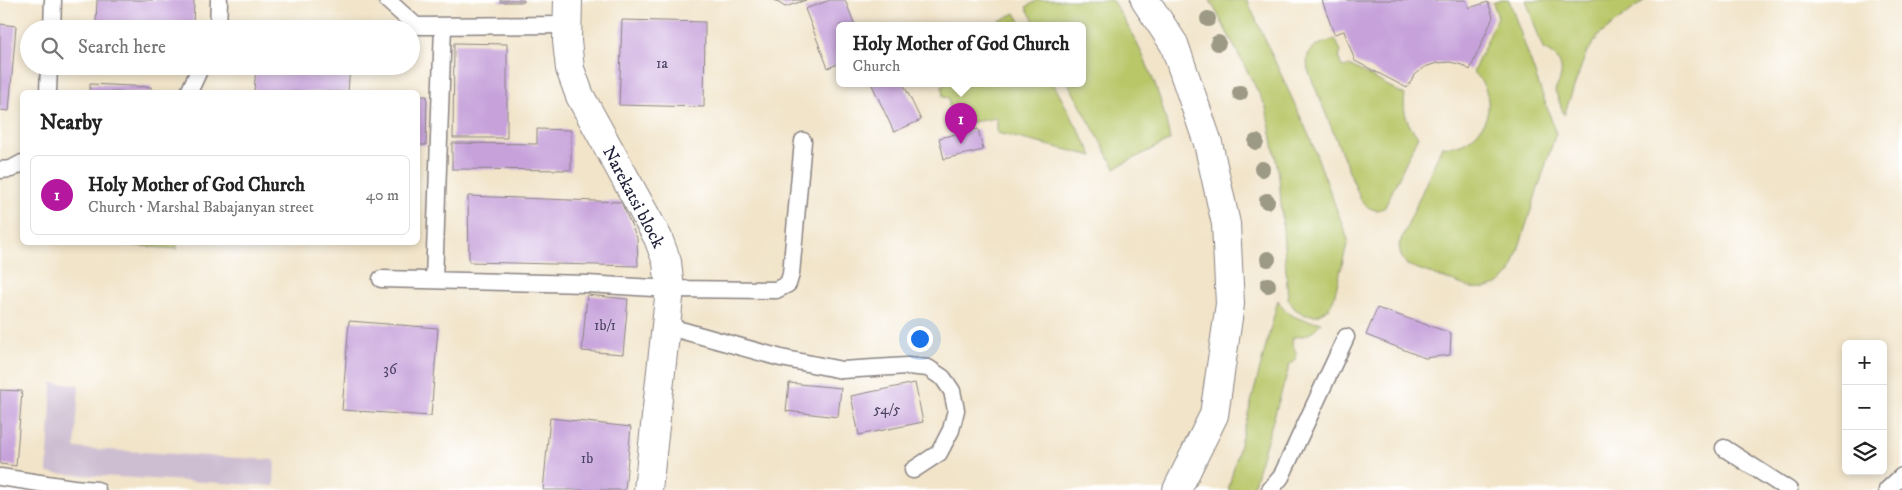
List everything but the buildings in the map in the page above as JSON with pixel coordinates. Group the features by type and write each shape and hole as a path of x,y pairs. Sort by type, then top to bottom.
{"main road":[{"path":"1145,0 1174,44 1208,143 1226,224 1230,304 1214,415 1177,490"},
{"name":"Narekatsi block","path":"568,13 570,69 580,96 658,238 667,262 670,288 648,490"}],"lane":[{"path":"52,20 53,0"},
{"path":"218,20 219,0"},
{"path":"387,0 409,20"},
{"path":"420,26 443,26 568,13"},
{"path":"434,280 443,26"},
{"path":"48,90 49,75"},
{"path":"190,90 197,75"},
{"path":"381,279 776,290 788,284 791,274 803,141"},
{"path":"0,170 11,169 20,164"},
{"path":"666,326 781,358 842,370 907,366 928,368 943,378 952,390 956,410 951,430 939,453 913,470"},
{"path":"1270,490 1281,477 1346,337"},
{"path":"1724,448 1789,490"},
{"path":"1887,490 1902,476"},
{"path":"0,477 73,489 97,490"}],"shaded area":[{"path":"52,383 79,385 75,448 275,460 274,486 47,473"}],"green space":[{"path":"1038,0 1112,0 1132,33 1148,67 1161,103 1170,140 1115,168 1070,87 1086,87 1086,22 1034,22 1026,7"},
{"path":"1210,0 1247,0 1311,140 1348,240 1334,298 1328,309 1317,315 1305,315 1295,309 1288,299 1279,176 1266,107"},
{"path":"1509,0 1556,133 1511,272 1503,281 1494,286 1471,288 1407,265 1401,256 1399,245 1442,146 1453,146 1463,143 1479,131 1484,122 1488,102 1486,91 1481,81 1473,72 1498,17 1493,3"},
{"path":"1526,0 1645,0 1598,36 1585,56 1564,115 1555,90 1561,77 1561,66 1555,57 1543,49"},
{"path":"1015,13 1020,22 997,22"},
{"path":"1335,39 1341,51 1339,59 1342,67 1351,66 1405,95 1406,117 1418,136 1385,207 1378,210 1374,210 1365,204 1360,198 1308,70 1307,62 1310,51"},
{"path":"942,87 1055,87 1093,156 997,133 997,118 972,122 949,122 949,98 943,97"},
{"path":"128,245 177,245 177,249"},
{"path":"1278,300 1281,306 1290,314 1308,321 1321,322 1309,334 1293,337 1292,344 1296,358 1290,364 1252,490 1228,490"}],"place":[{"name":"Holy Mother of God Church","path":"961,144"}]}
